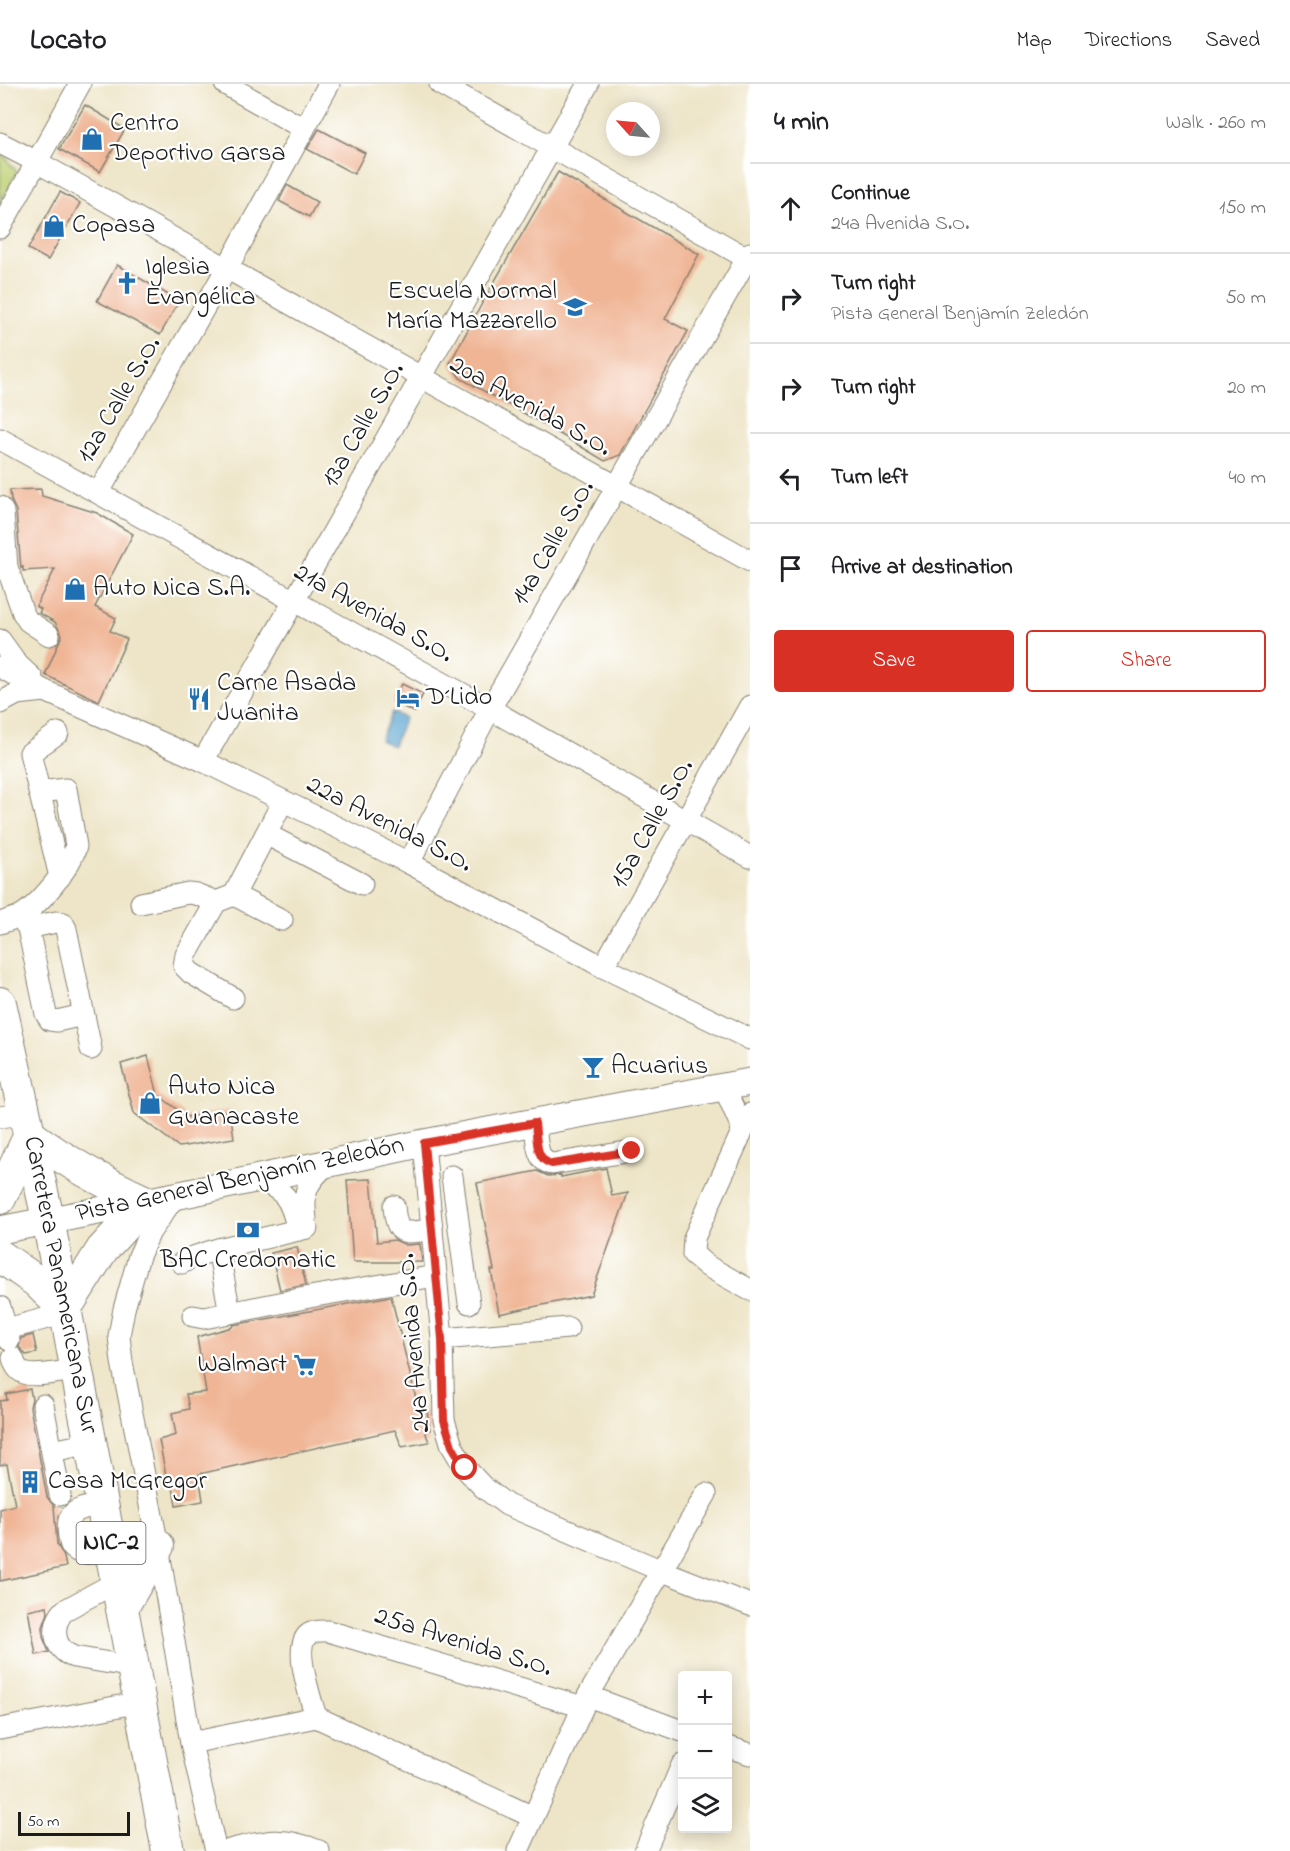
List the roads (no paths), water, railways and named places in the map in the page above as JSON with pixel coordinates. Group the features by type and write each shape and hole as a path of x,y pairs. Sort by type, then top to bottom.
{"highway":[{"name":"Carretera Panamericana Sur","path":"0,1004 19,1122 48,1219 118,1580 141,1702 164,1851"},
{"path":"0,1198 19,1122 60,1156 98,1179 160,1199"},
{"path":"0,1256 36,1281 65,1311 102,1250 160,1199"},
{"path":"118,1580 158,1546"}],"main road":[{"name":"Pista General Benjamín Zeledón","path":"0,1230 424,1143 737,1084"}],"street":[{"path":"0,228 80,84"},
{"path":"225,84 304,129"},
{"name":"12a Calle S.O.","path":"99,492 329,84"},
{"path":"440,84 552,149 749,257"},
{"name":"13a Calle S.O.","path":"203,761 588,84"},
{"name":"20a Avenida S.O.","path":"0,143 750,561"},
{"name":"14a Calle S.O.","path":"409,863 490,709 749,257"},
{"name":"21a Avenida S.O.","path":"0,438 490,709 750,857"},
{"path":"0,507 3,512 3,567 28,621 49,635"},
{"path":"0,640 18,665 45,691"},
{"name":"22a Avenida S.O.","path":"0,667 45,691 203,761 409,863 603,967 750,1039"},
{"path":"0,703 17,694 45,691"},
{"name":"15a Calle S.O.","path":"603,967 750,706"},
{"path":"16,922 60,877 30,753 58,733"},
{"path":"233,998 191,973 184,966 186,956 266,834 283,801"},
{"path":"266,834 362,884"},
{"path":"141,903 188,893 225,899 282,920"},
{"path":"16,922 46,1014 50,1020 57,1021 84,1015"},
{"path":"16,922 63,923 91,1049"},
{"path":"737,1084 746,1122 694,1238 693,1254 706,1266 750,1290"},
{"path":"535,1123 540,1157 545,1163 552,1164 632,1151"},
{"name":"24a Avenida S.O.","path":"424,1143 442,1339 444,1420 452,1446 465,1468 483,1487 507,1505 660,1570 750,1605"},
{"path":"302,1229 305,1192 309,1182 331,1162"},
{"path":"452,1176 469,1303"},
{"path":"256,1178 283,1192 302,1229"},
{"path":"160,1199 150,1232 139,1256 119,1336 158,1546 191,1743 216,1851"},
{"path":"430,1206 456,1204"},
{"path":"394,1206 395,1224 399,1230 406,1232 432,1230"},
{"path":"182,1263 190,1257 302,1229"},
{"path":"218,1250 230,1313"},
{"path":"193,1316 204,1318 303,1298 436,1276"},
{"path":"0,1307 16,1367 22,1373 30,1375 77,1370"},
{"path":"10,1342 65,1311"},
{"path":"442,1339 568,1328"},
{"path":"43,1405 60,1495"},
{"path":"52,1451 91,1443"},
{"path":"518,1851 586,1702 660,1570 706,1494"},
{"path":"118,1580 65,1610 58,1617 55,1626 59,1647 65,1654 134,1667"},
{"name":"25a Avenida S.O.","path":"316,1717 301,1655 302,1644 308,1635 316,1631 328,1631 678,1730"},
{"path":"0,1729 141,1702"},
{"path":"191,1743 316,1717 532,1817"},
{"path":"732,1747 750,1754"},
{"path":"645,1851 678,1774"},
{"path":"226,1851 270,1840 288,1841 319,1851"}],"water":[{"path":"392,712 405,718 393,746 380,740"}],"place":[{"name":"Centro Deportivo Garsa","path":"92,139"},
{"name":"Copasa","path":"54,226"},
{"name":"Iglesia Evangélica","path":"127,283"},
{"name":"Escuela Normal María Mazzarello","path":"575,307"},
{"name":"Auto Nica S.A.","path":"75,589"},
{"name":"D´Lido","path":"408,698"},
{"name":"Carne Asada Juanita","path":"199,699"},
{"name":"Acuarius","path":"593,1067"},
{"name":"Auto Nica Guanacaste","path":"150,1103"},
{"name":"BAC Credomatic","path":"248,1230"},
{"name":"Walmart","path":"305,1365"},
{"name":"Casa McGregor","path":"30,1482"}]}
